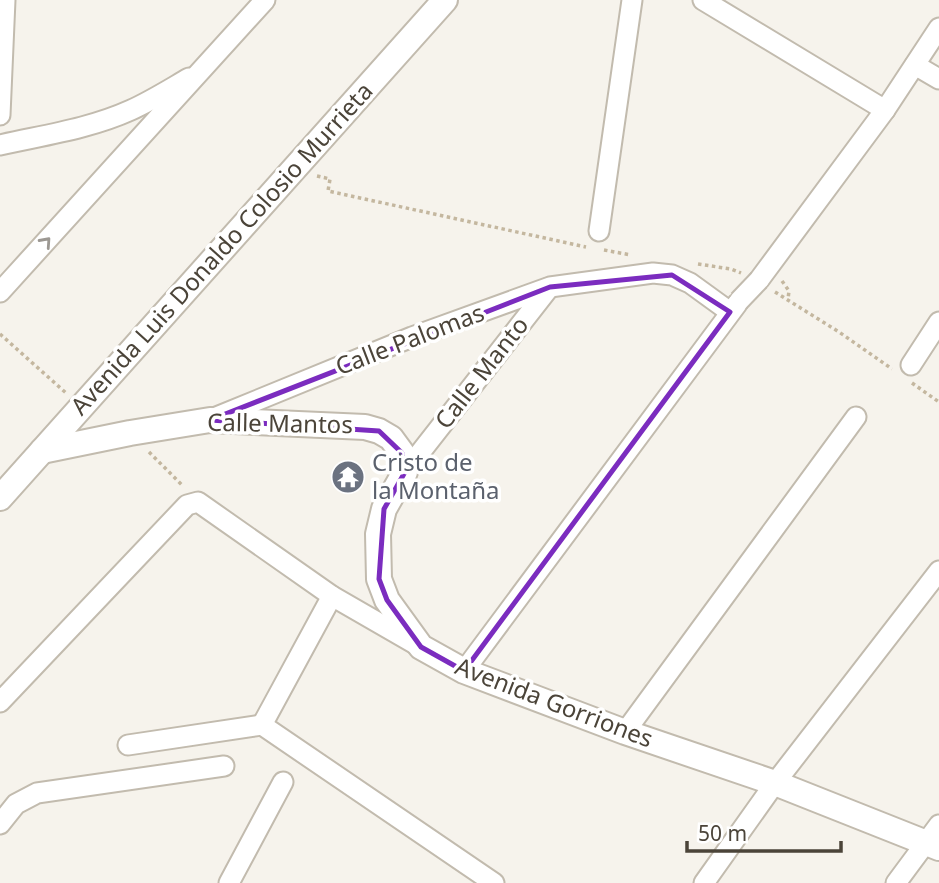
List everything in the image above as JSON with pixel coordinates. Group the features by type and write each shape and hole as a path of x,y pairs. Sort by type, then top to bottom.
{"street":[{"path":"0,115 5,0"},
{"path":"0,292 265,0"},
{"name":"Avenida Luis Donaldo Colosio Murrieta","path":"0,498 445,0"},
{"path":"598,243 632,0"},
{"path":"703,0 885,110"},
{"path":"464,671 735,306 757,281 885,110 939,29"},
{"path":"915,65 939,79"},
{"path":"0,145 62,133 132,110 202,71"},
{"path":"150,100 161,105 160,118"},
{"name":"Calle Palomas","path":"210,420 412,337 550,287 653,273 672,275 735,306"},
{"name":"Calle Manto","path":"421,647 387,600 379,579 378,534 384,509 405,471 550,287"},
{"path":"906,373 939,322"},
{"path":"625,732 856,417"},
{"name":"Calle Mantos","path":"130,433 210,420 365,427 379,430 391,438 402,453 405,471"},
{"path":"42,452 130,433"},
{"path":"0,702 187,505 198,502"},
{"name":"Avenida Gorriones","path":"198,502 332,596 464,671 625,732 935,838"},
{"path":"704,883 775,783 939,571"},
{"path":"262,725 332,596"},
{"path":"128,745 262,725 494,883"},
{"path":"0,824 16,804 37,793 224,766"},
{"path":"229,883 283,782"},
{"path":"897,883 935,838"}],"path":[{"path":"293,170 330,179 328,191 598,243 642,257"},
{"path":"693,264 730,269 757,281 906,373 939,402"},
{"path":"0,334 82,407"},
{"path":"130,433 198,502"}],"highlighted area":[{"path":"672,275 730,312 464,671 421,647 387,600 379,579 384,509 405,472 402,453 379,431 210,420 550,287"}],"place":[{"name":"Cristo de la Montaña","path":"348,477"}]}
